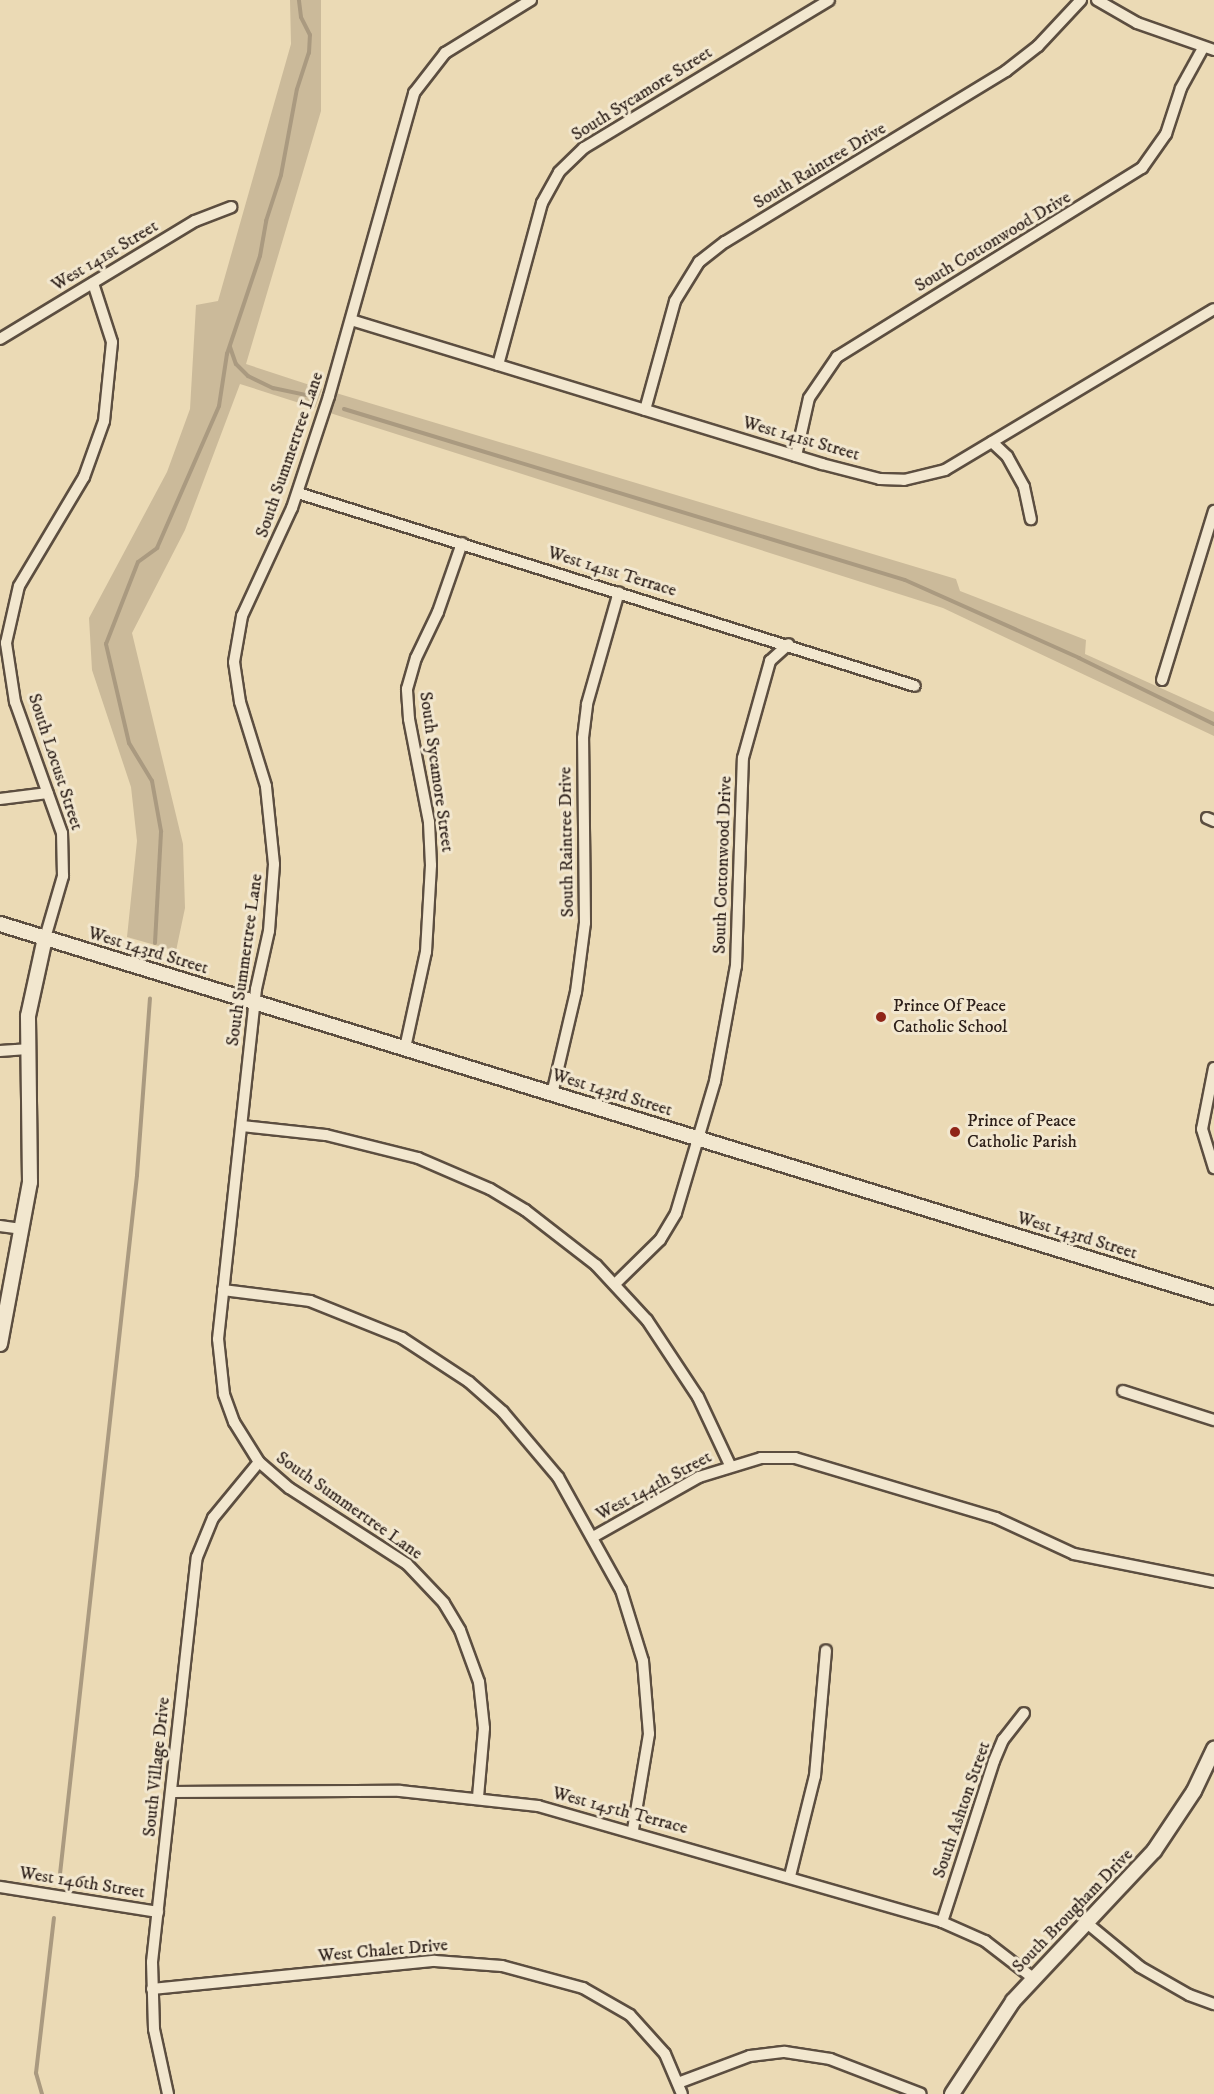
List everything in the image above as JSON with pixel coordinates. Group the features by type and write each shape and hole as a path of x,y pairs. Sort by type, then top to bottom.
{"street":[{"name":"South Summertree Lane","path":"478,1797 484,1728 481,1693 473,1659 444,1603 407,1564 288,1488 258,1462 234,1422 224,1394 218,1339 255,1003 273,900 274,854 266,786 236,687 234,649 242,616 298,493 351,320 414,93 445,53 531,0"},
{"name":"South Sycamore Street","path":"498,365 542,203 564,165 609,132 829,0"},
{"name":"South Raintree Drive","path":"645,410 675,301 699,262 725,242 1006,71 1038,46 1081,0"},
{"path":"1097,0 1137,23 1208,49"},
{"name":"South Cottonwood Drive","path":"796,456 812,391 829,366 847,349 1142,168 1161,144 1181,88 1208,49"},
{"name":"West 141st Street","path":"0,339 195,221 231,207"},
{"name":"South Locust Street","path":"0,1344 21,1229 32,1150 27,1050 32,985 65,857 62,833 9,680 5,620 19,586 84,477 104,422 112,342 93,283"},
{"name":"West 141st Street","path":"351,320 796,456 880,479 904,480 945,470 1214,309"},
{"path":"992,442 1007,456 1024,487 1031,519"},
{"name":"West 141st Terrace","path":"298,493 789,644 915,686"},
{"path":"1162,680 1214,511"},
{"name":"South Sycamore Street","path":"405,1048 426,952 431,865 407,689 416,658 438,612 462,543"},
{"name":"South Raintree Drive","path":"552,1094 576,992 585,923 587,867 582,748 587,704 619,592"},
{"name":"South Cottonwood Drive","path":"615,1284 666,1231 699,1139 716,1081 736,966 743,758 770,661 789,644"},
{"path":"0,799 48,793"},
{"name":"West 143rd Street","path":"0,924 1214,1297"},
{"path":"0,1051 27,1050"},
{"path":"1214,1068 1202,1129 1214,1168"},
{"path":"242,1125 374,1144 455,1172 533,1216 573,1245 615,1284 674,1357 730,1465"},
{"path":"0,1226 21,1229"},
{"name":"West 144th Street","path":"223,1290 310,1301 365,1321 438,1359 477,1389 530,1441 558,1477 593,1537 699,1477 730,1465 772,1457 815,1462 996,1518 1074,1554 1214,1582"},
{"path":"1123,1391 1214,1420"},
{"name":"South Village Drive","path":"168,2094 156,2047 152,1989 158,1912 197,1557 213,1518 258,1462"},
{"path":"593,1537 634,1625 648,1697 646,1769 633,1830"},
{"path":"790,1876 815,1776 826,1650"},
{"name":"South Ashton Street","path":"942,1922 994,1761 1003,1740 1024,1713"},
{"name":"South Brougham Drive","path":"952,2094 979,2047 1033,1978 1088,1924 1154,1851 1175,1822 1212,1756"},
{"name":"West 145th Terrace","path":"171,1792 400,1791 478,1797 538,1806 633,1830 942,1922 985,1941 1033,1978"},
{"name":"West 146th Street","path":"0,1887 158,1912"},
{"path":"1088,1924 1140,1967 1189,1995 1214,2004"},
{"name":"West Chalet Drive","path":"152,1989 435,1961 502,1966 583,1988 630,2015 658,2043 680,2089"},
{"path":"680,2089 750,2056 785,2052 830,2059 921,2094"}],"shaded area":[{"path":"290,0 321,0 321,111 246,364 322,389 315,408 240,384 185,530 132,633 183,844 185,908 176,951 127,937 137,841 131,787 92,670 89,618 167,472 190,409 196,305 218,301 291,44"},
{"path":"336,393 956,579 960,591 1086,640 1085,654 1214,712 1214,736 943,608 330,413"}],"waterway":[{"path":"155,943 161,831 152,781 129,743 106,644 138,562 157,548 219,406 227,354 260,256 266,221 281,175 297,89 309,53 310,35 301,17 299,0"},
{"path":"230,347 236,364 248,376 273,388 310,396"},
{"path":"344,409 905,580 1079,658 1214,724"},
{"path":"60,1874 137,1175 150,998"},
{"path":"42,2094 36,2073 54,1918"}],"place":[{"name":"Prince Of Peace Catholic School","path":"881,1017"},
{"name":"Prince of Peace Catholic Parish","path":"955,1132"}]}
